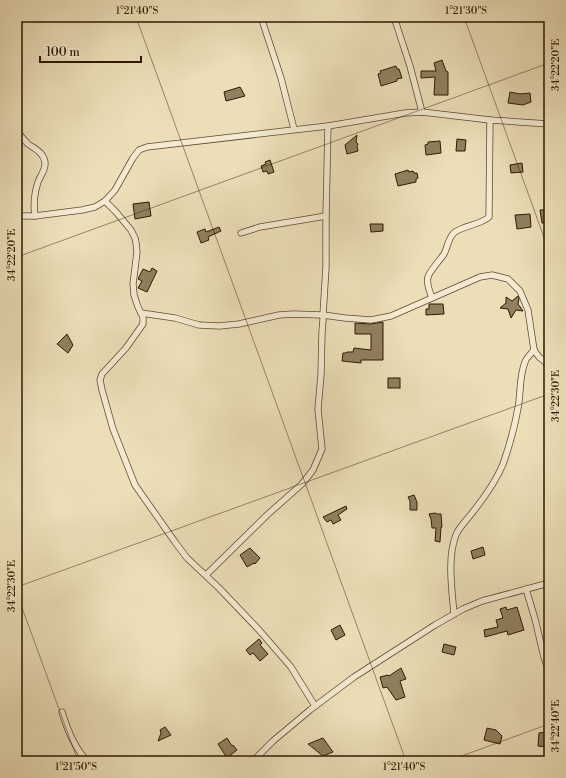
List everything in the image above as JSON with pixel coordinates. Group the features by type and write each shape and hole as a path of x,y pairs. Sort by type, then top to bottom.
{"street":[{"path":"261,17 281,78 294,129"},
{"path":"394,17 410,66 422,112"},
{"path":"17,216 35,216 82,210 105,201 115,190 139,150 147,147 328,126 405,113 422,112 490,120 549,124"},
{"path":"432,298 428,288 427,278 445,252 449,239 454,233 489,217 490,120"},
{"path":"206,575 267,515 302,484 314,470 322,449 318,408 326,267 328,126"},
{"path":"17,129 27,143 39,152 45,162 44,169 35,192 33,206 35,216"},
{"path":"105,201 131,230 135,238 137,252 133,284 134,295 143,317 142,324 126,348 102,374 100,380 113,429 135,485 187,558 219,588 275,647 291,667 315,706"},
{"path":"241,233 326,216"},
{"path":"141,313 175,318 198,325 219,326 239,324 286,314 323,315 371,320 391,316 480,277 492,275 508,279 520,291 528,310 534,350 539,357 549,365"},
{"path":"454,614 451,572 452,549 456,535 491,487 502,465 509,446 518,408 521,377 525,361 534,350"},
{"path":"253,761 273,741 315,706 354,677 409,641 463,609 482,601 549,583"},
{"path":"526,589 549,671"},
{"path":"62,712 74,742 87,761"}],"building":[{"path":"442,60 446,71 448,72 448,95 434,95 435,77 421,78 421,71 436,71 434,63"},
{"path":"396,66 397,69 399,69 402,78 381,86 378,74 381,73 380,71"},
{"path":"549,81 549,100 545,100 544,82"},
{"path":"240,87 245,96 226,101 224,92"},
{"path":"510,92 520,94 530,93 531,102 523,105 508,103"},
{"path":"357,135 356,142 358,144 358,151 347,154 345,145"},
{"path":"457,139 466,140 465,151 456,151"},
{"path":"440,141 441,153 426,155 425,145 428,144 428,142"},
{"path":"270,160 274,172 268,174 267,171 263,172 261,166"},
{"path":"522,163 523,172 511,173 510,165"},
{"path":"408,170 409,172 413,171 414,173 417,173 418,178 416,179 416,182 398,186 395,174"},
{"path":"149,202 151,216 135,219 133,204"},
{"path":"540,210 549,210 549,223 542,223"},
{"path":"530,214 531,227 517,229 515,215"},
{"path":"370,224 383,224 383,231 371,232"},
{"path":"219,227 221,231 208,237 209,240 201,243 197,232 205,229 206,232"},
{"path":"152,268 157,271 147,292 138,288 142,281 138,279 143,269 150,272"},
{"path":"518,296 518,304 523,311 516,310 511,318 508,309 500,308 506,303 506,297 512,301"},
{"path":"429,304 443,304 444,314 426,315 426,309 429,309"},
{"path":"383,322 383,360 361,360 361,363 342,361 343,353 353,352 354,348 371,350 371,334 355,334 355,323 371,324"},
{"path":"67,334 73,345 68,353 57,344"},
{"path":"388,378 400,378 400,388 388,388"},
{"path":"414,495 417,502 417,510 410,510 410,501 408,497"},
{"path":"346,506 347,509 338,515 341,520 333,524 331,520 327,522 323,517"},
{"path":"429,514 441,514 442,527 440,542 435,541 436,528 432,528"},
{"path":"483,547 485,555 473,559 471,551"},
{"path":"250,548 260,558 255,564 254,563 247,567 240,555"},
{"path":"506,607 507,610 517,607 524,630 508,635 507,631 485,637 484,630 498,627 496,620 503,618 500,609"},
{"path":"340,625 345,635 336,640 331,630"},
{"path":"259,639 262,643 260,645 268,654 260,661 253,653 250,655 246,650"},
{"path":"444,644 456,647 454,655 442,652"},
{"path":"401,668 406,679 400,681 405,697 396,700 387,687 383,688 380,677 389,676"},
{"path":"165,727 171,735 158,741 161,733 160,730"},
{"path":"487,728 496,730 502,736 500,744 484,740"},
{"path":"549,732 549,747 538,746 539,733"},
{"path":"227,738 232,746 233,745 237,750 227,758 218,744"},
{"path":"323,738 333,752 323,756 308,744"}]}
